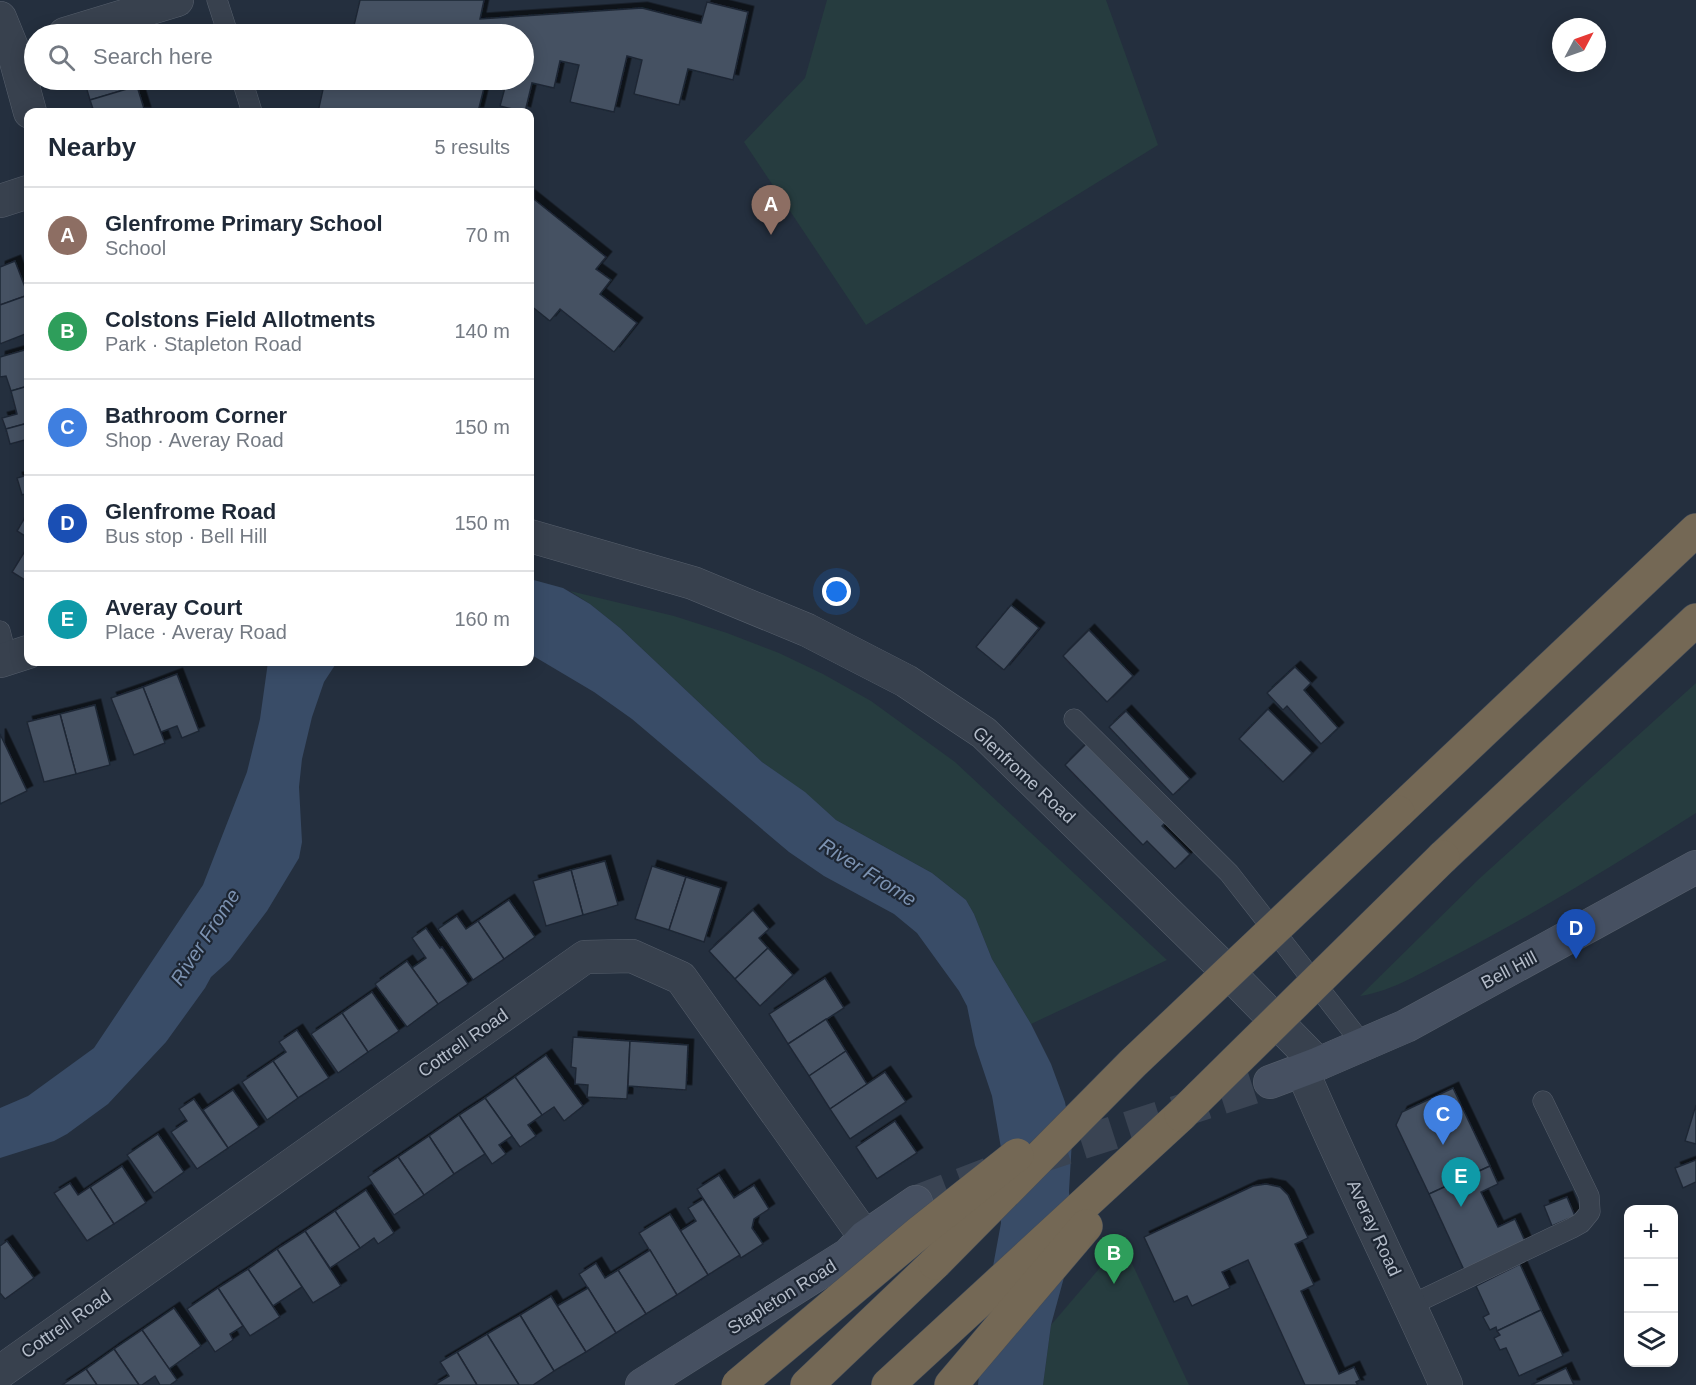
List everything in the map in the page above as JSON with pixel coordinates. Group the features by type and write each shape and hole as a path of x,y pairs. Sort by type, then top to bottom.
{"highway":[{"path":"807,1385 935,1263 1133,1063 1696,530"},
{"path":"888,1385 1181,1115 1443,857 1696,620"},
{"path":"738,1385 920,1232 1133,1063"},
{"path":"951,1385 1181,1115"}],"main road":[{"name":"Bell Hill","path":"1310,1067 1364,1046 1406,1026 1696,867"},
{"path":"1270,1082 1310,1067"},
{"name":"Stapleton Road","path":"642,1385 857,1245 916,1202"},
{"path":"765,1385 857,1245"}],"street":[{"path":"98,24 177,0"},
{"path":"0,18 24,47"},
{"path":"28,90 30,108"},
{"path":"0,201 24,193"},
{"name":"Glenfrome Road","path":"534,537 693,583 807,630 906,681 984,734 1248,992 1310,1067"},
{"name":"Cottrell Road","path":"0,1372 585,957 632,956 681,978 857,1245"},
{"name":"Averay Road","path":"1310,1067 1339,1155 1411,1305 1446,1385"}],"lane":[{"path":"218,0 225,24"},
{"path":"245,90 251,108"},
{"path":"1074,719 1229,873 1364,1046"},
{"path":"1411,1305 1572,1228 1581,1223 1590,1212 1589,1196 1543,1101"}],"green space":[{"path":"827,0 1106,0 1158,145 866,325 744,142 805,78"},
{"path":"570,591 674,616 727,633 779,653 871,701 955,762 1167,960 1031,1024 992,959 966,900 932,873 836,820 805,793 762,762 620,628"},
{"path":"1696,683 1696,813 1576,888 1483,940 1418,975 1384,990 1360,996 1480,878"},
{"path":"1122,1242 1189,1385 1043,1385 1051,1325"}],"water":[{"name":"River Frome","path":"534,580 563,588 590,604 620,628 762,762 805,792 836,820 932,873 966,900 992,959 1031,1024 1051,1064 1065,1102 1072,1140 1069,1191 1071,1233 1066,1270 1051,1325 1043,1385 978,1385 985,1310 1001,1223 1001,1148 992,1096 975,1045 967,1006 959,991 917,933 894,914 824,876 789,852 632,719 594,692 534,656"},
{"name":"River Frome","path":"267,666 334,666 324,682 312,717 302,759 299,787 302,842 299,858 267,911 230,960 211,977 166,1042 108,1104 54,1141 0,1158 0,1108 28,1096 94,1048 203,885 247,772 260,719"}],"building":[{"path":"360,0 484,0 480,19 642,8 701,23 707,2 748,12 733,80 688,69 679,105 634,94 642,60 627,56 614,112 570,102 579,65 560,61 554,88 534,83 534,24 354,24"},
{"path":"87,90 124,90 90,100"},
{"path":"124,90 138,90 144,108 93,108 90,100"},
{"path":"323,90 484,90 479,108 319,108"},
{"path":"504,90 530,90 526,108 500,106"},
{"path":"534,199 606,257 596,269 611,280 600,294 637,323 614,352 560,309 550,321 534,308"},
{"path":"15,261 24,285 24,296 0,305 0,267"},
{"path":"24,296 24,335 0,344 0,305"},
{"path":"24,350 24,387 11,391 6,376 0,377 0,357"},
{"path":"24,387 24,424 6,429 2,418 17,414 11,391"},
{"path":"24,424 24,440 10,444 6,429"},
{"path":"24,476 24,494 22,495 17,478"},
{"path":"24,519 24,535 17,531"},
{"path":"24,552 24,580 12,572"},
{"path":"1011,605 1039,628 1004,670 976,647"},
{"path":"1089,630 1133,676 1107,702 1063,656"},
{"path":"1295,667 1311,683 1304,690 1338,728 1321,744 1287,706 1283,710 1267,693"},
{"path":"177,674 199,731 182,738 177,726 161,732 143,687"},
{"path":"143,687 165,743 134,755 111,698"},
{"path":"95,705 110,765 76,774 60,714"},
{"path":"1268,709 1312,753 1283,782 1239,739"},
{"path":"1126,711 1190,779 1173,795 1109,727"},
{"path":"60,714 76,774 44,782 27,722"},
{"path":"0,734 27,791 0,804"},
{"path":"1089,741 1167,821 1162,826 1190,854 1175,869 1147,841 1143,845 1065,765"},
{"path":"605,861 618,905 583,915 571,870"},
{"path":"652,866 686,877 669,930 635,919"},
{"path":"571,870 583,915 546,926 533,881"},
{"path":"686,877 721,888 704,942 669,930"},
{"path":"509,900 535,937 504,959 478,921"},
{"path":"753,910 769,929 759,938 768,948 735,979 709,951"},
{"path":"457,916 466,929 478,921 504,959 473,980 438,929"},
{"path":"426,928 468,984 438,1004 412,968 426,958 412,938"},
{"path":"768,948 793,975 760,1006 735,979"},
{"path":"407,961 438,1004 407,1027 375,984"},
{"path":"825,978 844,1008 788,1044 769,1014"},
{"path":"372,992 399,1031 368,1052 342,1013"},
{"path":"342,1013 368,1052 338,1073 311,1034"},
{"path":"826,1019 846,1051 809,1076 788,1044"},
{"path":"297,1030 329,1078 298,1098 273,1061 286,1052 279,1042"},
{"path":"573,1037 630,1041 627,1099 587,1097 588,1085 575,1084 576,1068 571,1067"},
{"path":"630,1041 688,1045 686,1090 628,1086"},
{"path":"846,1051 867,1084 830,1109 809,1076"},
{"path":"546,1055 583,1106 564,1121 554,1107 542,1115 515,1077"},
{"path":"273,1061 298,1098 267,1120 242,1082"},
{"path":"885,1072 906,1102 850,1139 830,1109"},
{"path":"515,1077 542,1115 528,1125 536,1136 520,1147 485,1098"},
{"path":"1453,1088 1490,1166 1429,1194 1396,1125 1402,1112"},
{"path":"233,1090 259,1127 228,1148 203,1110"},
{"path":"485,1098 512,1136 499,1145 506,1154 492,1164 459,1115"},
{"path":"194,1099 228,1148 197,1169 171,1132 187,1121 179,1109"},
{"path":"1696,1105 1696,1144 1685,1141"},
{"path":"459,1115 485,1154 454,1174 429,1136"},
{"path":"895,1121 917,1153 877,1179 856,1147"},
{"path":"158,1134 184,1172 154,1193 127,1155"},
{"path":"429,1136 454,1174 424,1195 398,1157"},
{"path":"398,1157 424,1195 394,1215 368,1177"},
{"path":"1696,1160 1696,1182 1683,1188 1675,1168"},
{"path":"122,1166 146,1203 114,1224 90,1187"},
{"path":"1490,1166 1498,1184 1481,1192 1498,1227 1515,1219 1525,1241 1464,1270 1429,1194"},
{"path":"719,1175 734,1198 754,1185 769,1209 754,1219 752,1228 763,1244 741,1258 697,1189"},
{"path":"70,1183 78,1195 90,1187 114,1224 87,1241 54,1193"},
{"path":"1266,1184 1280,1187 1288,1195 1308,1238 1295,1244 1314,1285 1301,1291 1339,1374 1354,1367 1360,1380 1356,1382 1358,1385 1305,1385 1248,1260 1222,1272 1230,1288 1192,1306 1187,1296 1174,1302 1144,1237 1253,1186"},
{"path":"366,1190 394,1233 378,1244 374,1238 360,1248 335,1211"},
{"path":"1567,1197 1575,1216 1552,1226 1544,1206"},
{"path":"703,1199 740,1255 708,1275 680,1231 696,1221 688,1208"},
{"path":"335,1211 360,1248 330,1268 305,1231"},
{"path":"670,1214 708,1275 677,1295 639,1233"},
{"path":"305,1231 341,1286 313,1303 277,1249"},
{"path":"7,1241 34,1278 5,1299 0,1293 0,1246"},
{"path":"277,1249 302,1287 273,1306 248,1269"},
{"path":"650,1250 677,1295 646,1314 618,1270"},
{"path":"596,1263 605,1278 618,1270 646,1314 616,1333 579,1274"},
{"path":"1520,1264 1541,1310 1497,1331 1496,1327 1490,1330 1483,1317 1489,1314 1476,1286"},
{"path":"248,1269 280,1317 250,1336 218,1288"},
{"path":"218,1288 243,1326 230,1334 233,1340 215,1352 187,1309"},
{"path":"588,1288 616,1333 586,1352 557,1306"},
{"path":"551,1296 586,1352 554,1371 520,1315"},
{"path":"174,1308 201,1346 169,1369 142,1330"},
{"path":"1541,1310 1563,1356 1519,1376 1506,1348 1500,1350 1494,1338 1500,1335 1497,1331"},
{"path":"520,1315 554,1371 533,1385 519,1385 487,1334"},
{"path":"142,1330 177,1380 170,1385 160,1385 155,1376 139,1385 114,1349"},
{"path":"487,1334 519,1385 477,1385 457,1352"},
{"path":"114,1349 139,1385 97,1385 86,1369"},
{"path":"457,1352 477,1385 434,1385 449,1376 440,1362"},
{"path":"1566,1368 1574,1385 1531,1385"},
{"path":"86,1369 97,1385 62,1385"}],"tunnel":[{"path":"1035,1158 1270,1082"},
{"path":"916,1202 989,1174"}],"place":[{"name":"Glenfrome Primary School","path":"771,235"},
{"name":"Glenfrome Road","path":"1576,959"},
{"name":"Bathroom Corner","path":"1443,1145"},
{"name":"Averay Court","path":"1461,1207"},
{"name":"Colstons Field Allotments","path":"1114,1284"}]}
